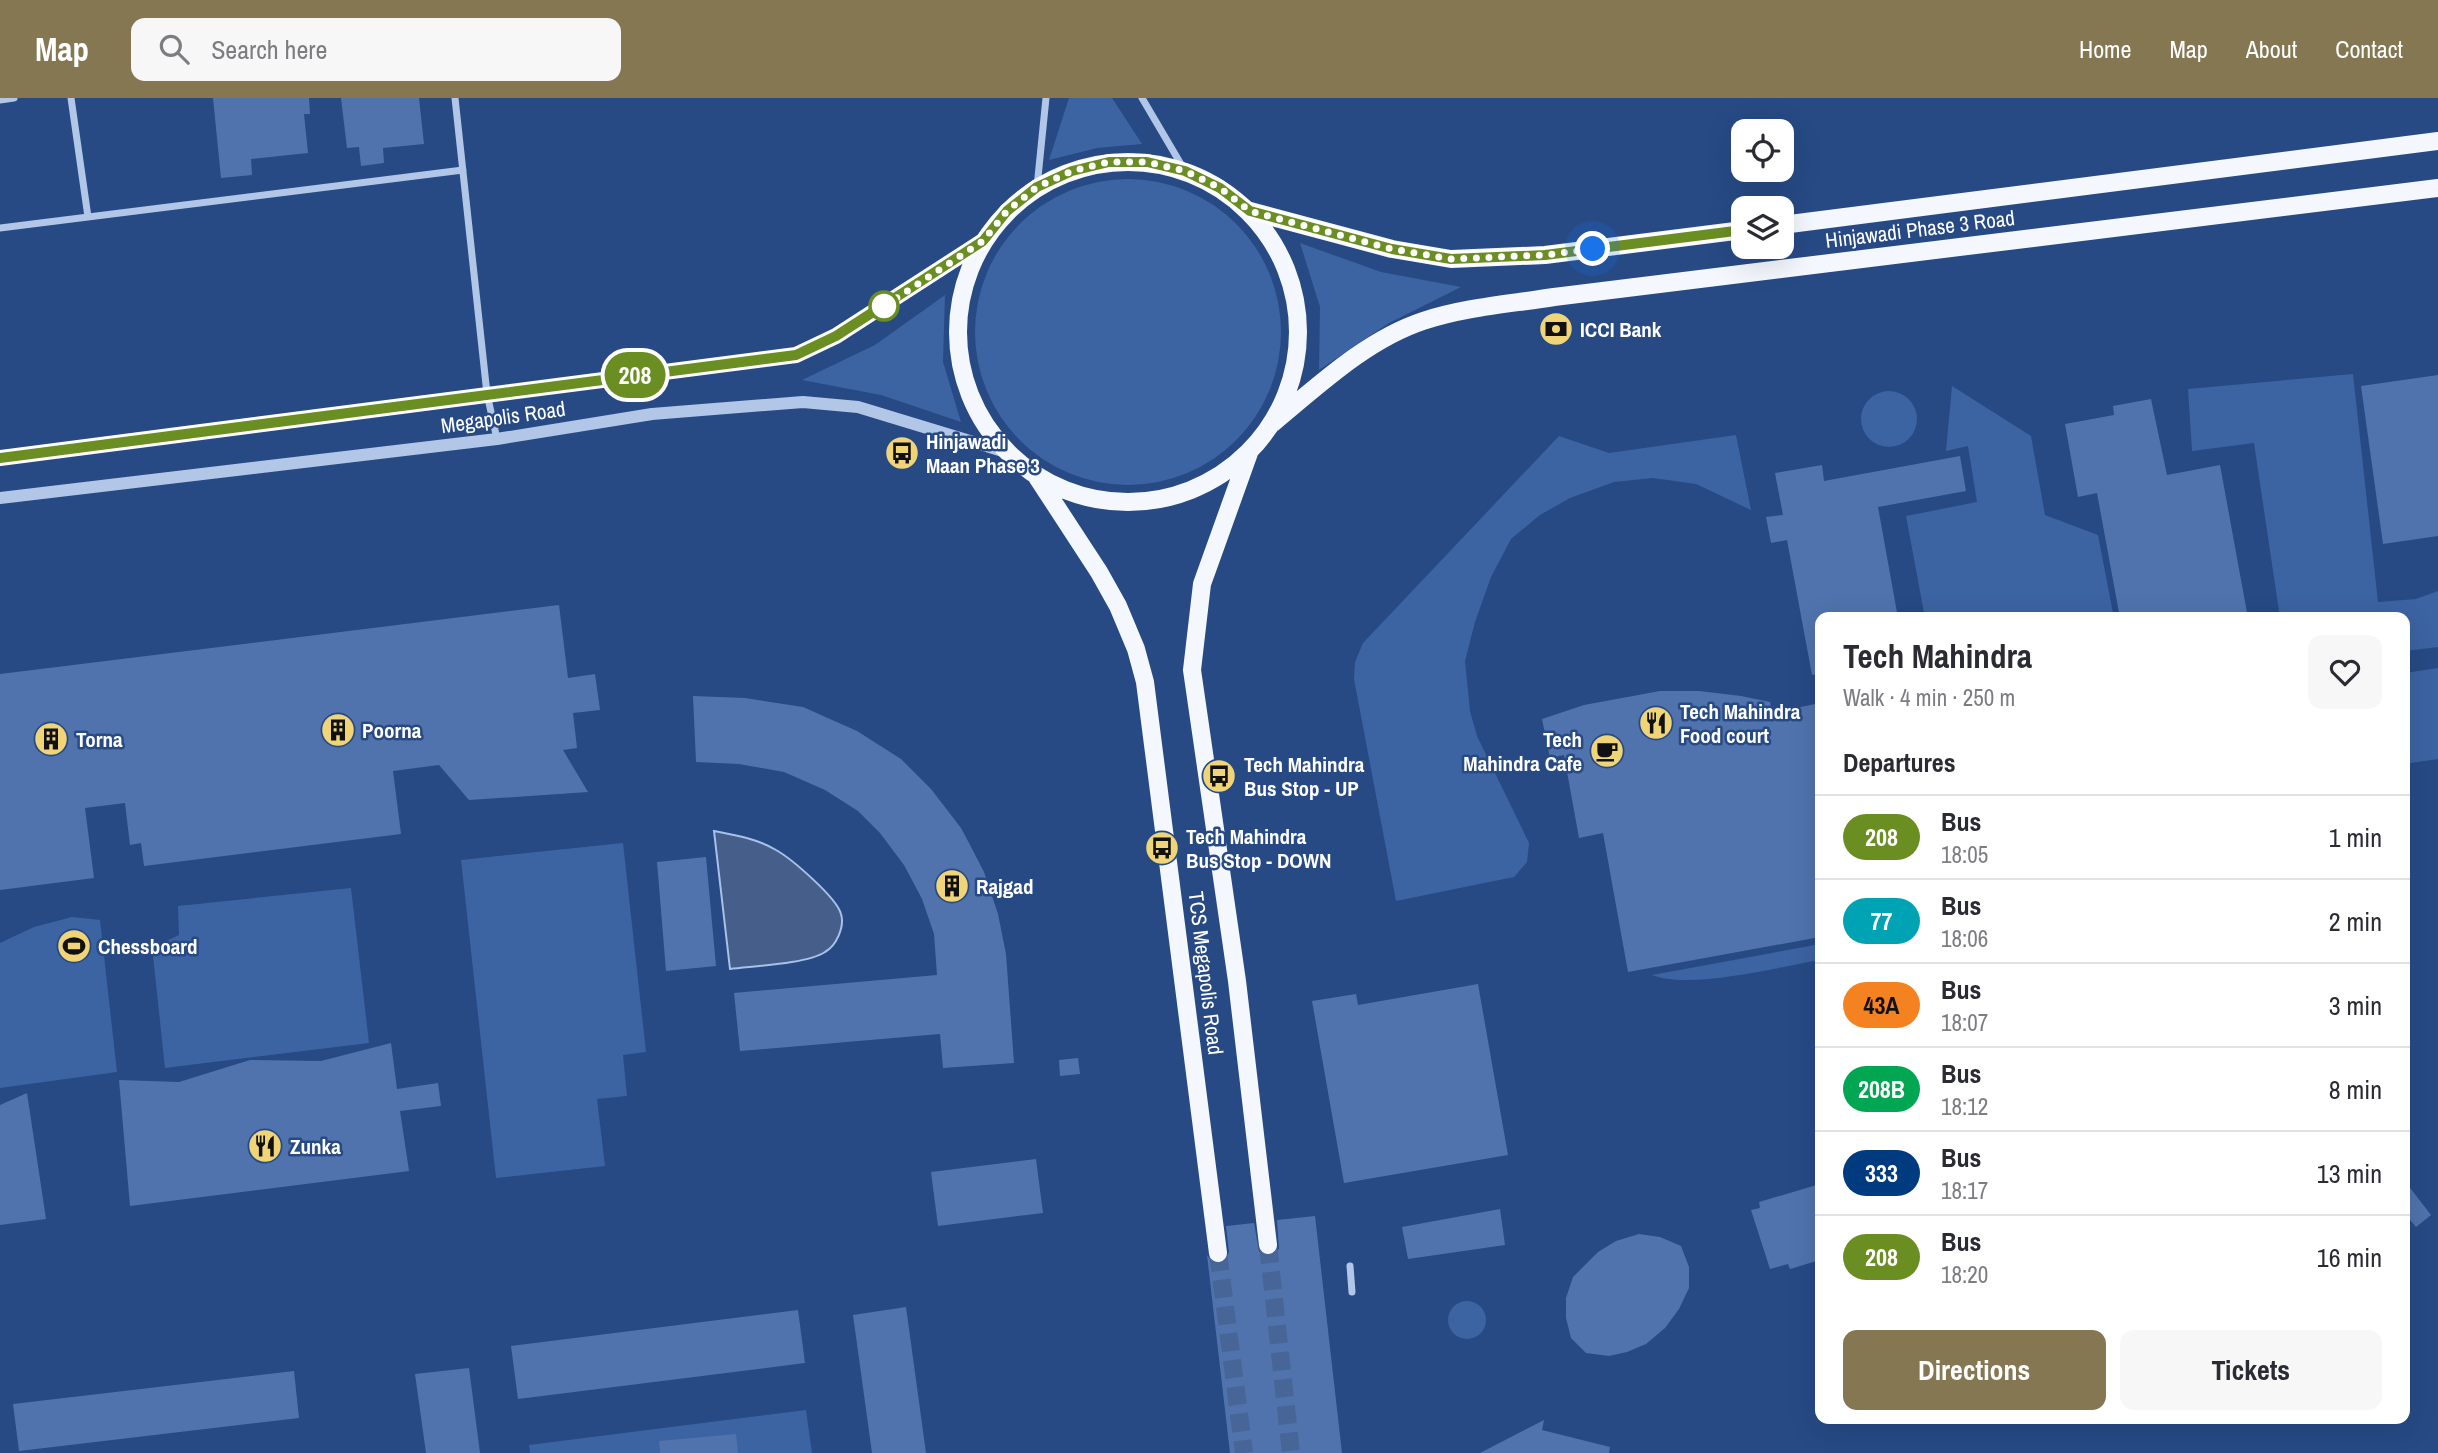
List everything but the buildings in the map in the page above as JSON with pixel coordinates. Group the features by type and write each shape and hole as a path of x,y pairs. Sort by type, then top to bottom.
{"main road":[{"name":"Hinjawadi Phase 3 Road","path":"1794,223 2438,141"},
{"path":"1109,162 1147,162 1185,171 1220,188 1250,211 1273,242 1290,276 1298,313 1298,351 1290,389 1273,423 1249,453 1219,477 1184,493 1147,501 1096,499 1071,493 1036,476 1006,452 982,422 965,388 957,351 957,313 966,275 983,241 1007,211 1037,187 1072,171 1109,162"},
{"name":"Hinjawadi Phase 3 Road","path":"1273,423 1332,375 1377,344 1421,322 1462,312 1581,293 2438,188"},
{"path":"1250,211 1392,249 1451,259 1545,255 1731,232"},
{"name":"TCS Megapolis Road","path":"1249,453 1202,584 1192,670 1237,981 1268,1245"},
{"name":"TCS Megapolis Road","path":"1036,476 1118,606 1136,649 1145,682 1218,1253"}],"street":[{"path":"0,100 14,98"},
{"path":"71,98 88,217"},
{"path":"455,98 487,394 497,439"},
{"path":"1037,187 1046,98"},
{"path":"1142,98 1185,171"},
{"path":"0,228 463,170"},
{"name":"Megapolis Road","path":"0,457 796,355 836,336 983,241"},
{"name":"Megapolis Road","path":"0,498 497,439 652,414 803,402 858,407 1006,452"},
{"path":"1350,1266 1352,1292"}],"shaded area":[{"path":"1069,98 1112,98 1142,144 1097,148 1049,160"},
{"path":"1113,179 1143,179 1172,185 1200,197 1225,214 1246,235 1270,273 1281,317 1281,347 1270,391 1255,417 1236,440 1213,459 1187,474 1143,485 1113,485 1084,479 1056,467 1031,450 1010,429 993,404 981,376 975,347 975,317 981,288 993,260 1010,235 1031,214 1056,197 1084,185"},
{"path":"1300,243 1381,272 1461,287 1389,323 1319,370 1320,307"},
{"path":"945,295 943,362 961,422 881,395 802,380 875,345"},
{"path":"2353,374 2378,602 2416,599 2438,591 2438,647 2410,650 2410,612 2279,612 2254,443 2192,451 2188,389"},
{"path":"1952,386 2031,436 2045,515 2098,535 2113,612 1924,612 1906,516 1977,502 1968,446 1946,451"},
{"path":"1883,391 1895,391 1905,395 1913,403 1917,419 1913,435 1905,443 1895,447 1883,447 1873,443 1865,435 1861,425 1861,413 1865,403 1873,395"},
{"path":"1736,435 1751,510 1696,484 1653,478 1614,482 1570,498 1540,515 1511,539 1491,577 1465,661 1470,711 1477,736 1529,843 1527,862 1514,877 1396,901 1354,679 1355,662 1363,643 1559,436 1609,453"},
{"path":"2438,668 2438,759 2410,763 2410,672"},
{"path":"714,831 769,846 813,879 841,914 842,925 833,945 817,956 806,959 730,969"},
{"path":"623,843 646,1052 623,1055 627,1096 597,1099 605,1166 496,1178 461,860"},
{"path":"351,888 369,1043 165,1068 153,956 162,943 179,935 178,906"},
{"path":"72,917 100,920 117,1072 0,1088 0,943 34,927"},
{"path":"1815,945 1815,961 1758,972 1688,980 1652,975"},
{"path":"1467,1301 1481,1306 1486,1320 1481,1334 1467,1339 1453,1334 1448,1320 1453,1306"},
{"path":"806,1410 812,1453 530,1453 529,1445"}],"tunnel":[{"path":"1268,1245 1291,1453"},
{"path":"1218,1253 1244,1453"}],"bus line":[{"name":"208","path":"0,458 796,355 836,336 983,241 1007,211 1037,187 1072,171 1109,162 1147,162 1185,171 1220,188 1250,211 1392,249 1451,259 1545,255 1731,232"}],"place":[{"name":"ICCI Bank","path":"1556,329"},
{"name":"Hinjawadi Maan Phase 3","path":"902,453"},
{"name":"Tech Mahindra Food court","path":"1656,723"},
{"name":"Poorna","path":"338,730"},
{"name":"Torna","path":"51,739"},
{"name":"Tech Mahindra Cafe","path":"1607,751"},
{"name":"Tech Mahindra Bus Stop - UP","path":"1219,776"},
{"name":"Tech Mahindra Bus Stop - DOWN","path":"1162,848"},
{"name":"Rajgad","path":"952,886"},
{"name":"Chessboard","path":"74,946"},
{"name":"Zunka","path":"265,1146"}],"route":[{"path":"884,306 880,309 983,241 1007,211 1037,187 1072,171 1109,162 1147,162 1185,171 1220,188 1250,211 1392,249 1451,259 1545,255 1593,249"}]}
